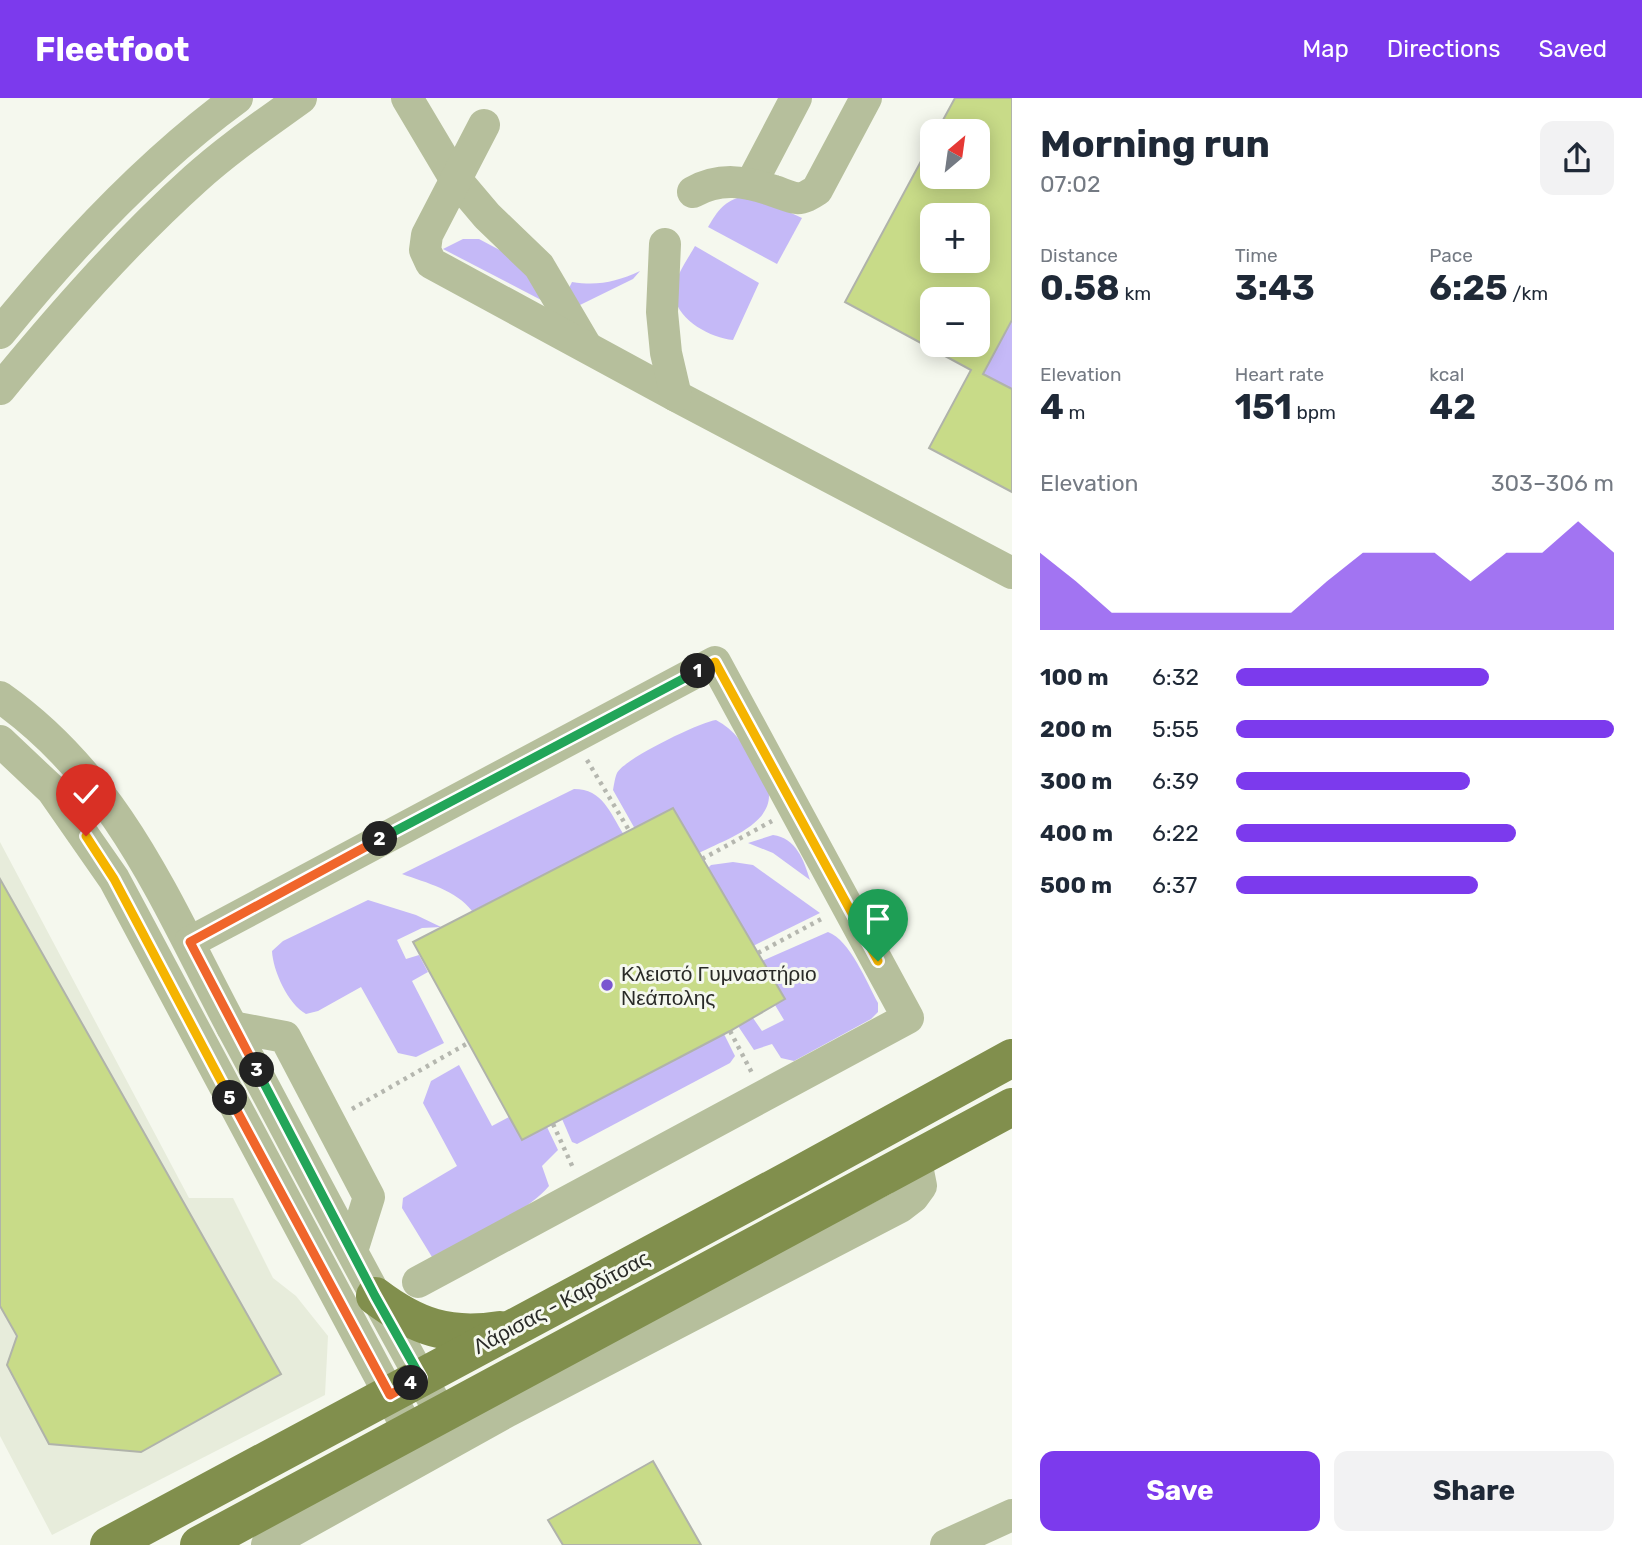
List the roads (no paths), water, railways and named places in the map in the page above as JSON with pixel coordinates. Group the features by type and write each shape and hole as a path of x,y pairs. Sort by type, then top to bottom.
{"main road":[{"name":"Λάρισας - Καρδίτσας","path":"109,1545 1012,1058"},
{"name":"Λάρισας - Καρδίτσας","path":"199,1545 1012,1107"},
{"path":"375,1296 400,1315 438,1330 461,1334 509,1329"}],"street":[{"path":"0,333 34,291 121,200 172,151 237,98"},
{"path":"0,389 62,313 146,226 197,177 301,98"},
{"path":"407,98 454,177 487,216 539,266 586,346"},
{"path":"751,184 796,98"},
{"path":"693,192 708,184 732,181 797,198 817,190 866,98"},
{"path":"484,125 454,177 426,235 425,250 431,262 676,396 1012,573"},
{"path":"665,244 662,312 666,353 676,396"},
{"path":"190,942 715,662 908,1017 418,1282"},
{"path":"0,697 32,719 78,765 147,861 375,1296 405,1386"},
{"path":"0,741 52,790 114,879 426,1424"},
{"path":"232,1027 285,1037 369,1197 352,1251"},
{"path":"267,1545 508,1411 900,1207 913,1197 921,1186 916,1161"},
{"path":"946,1545 1012,1515"}],"place":[{"name":"Κλειστό Γυμναστήριο Νεάπολης","path":"607,985"}]}
